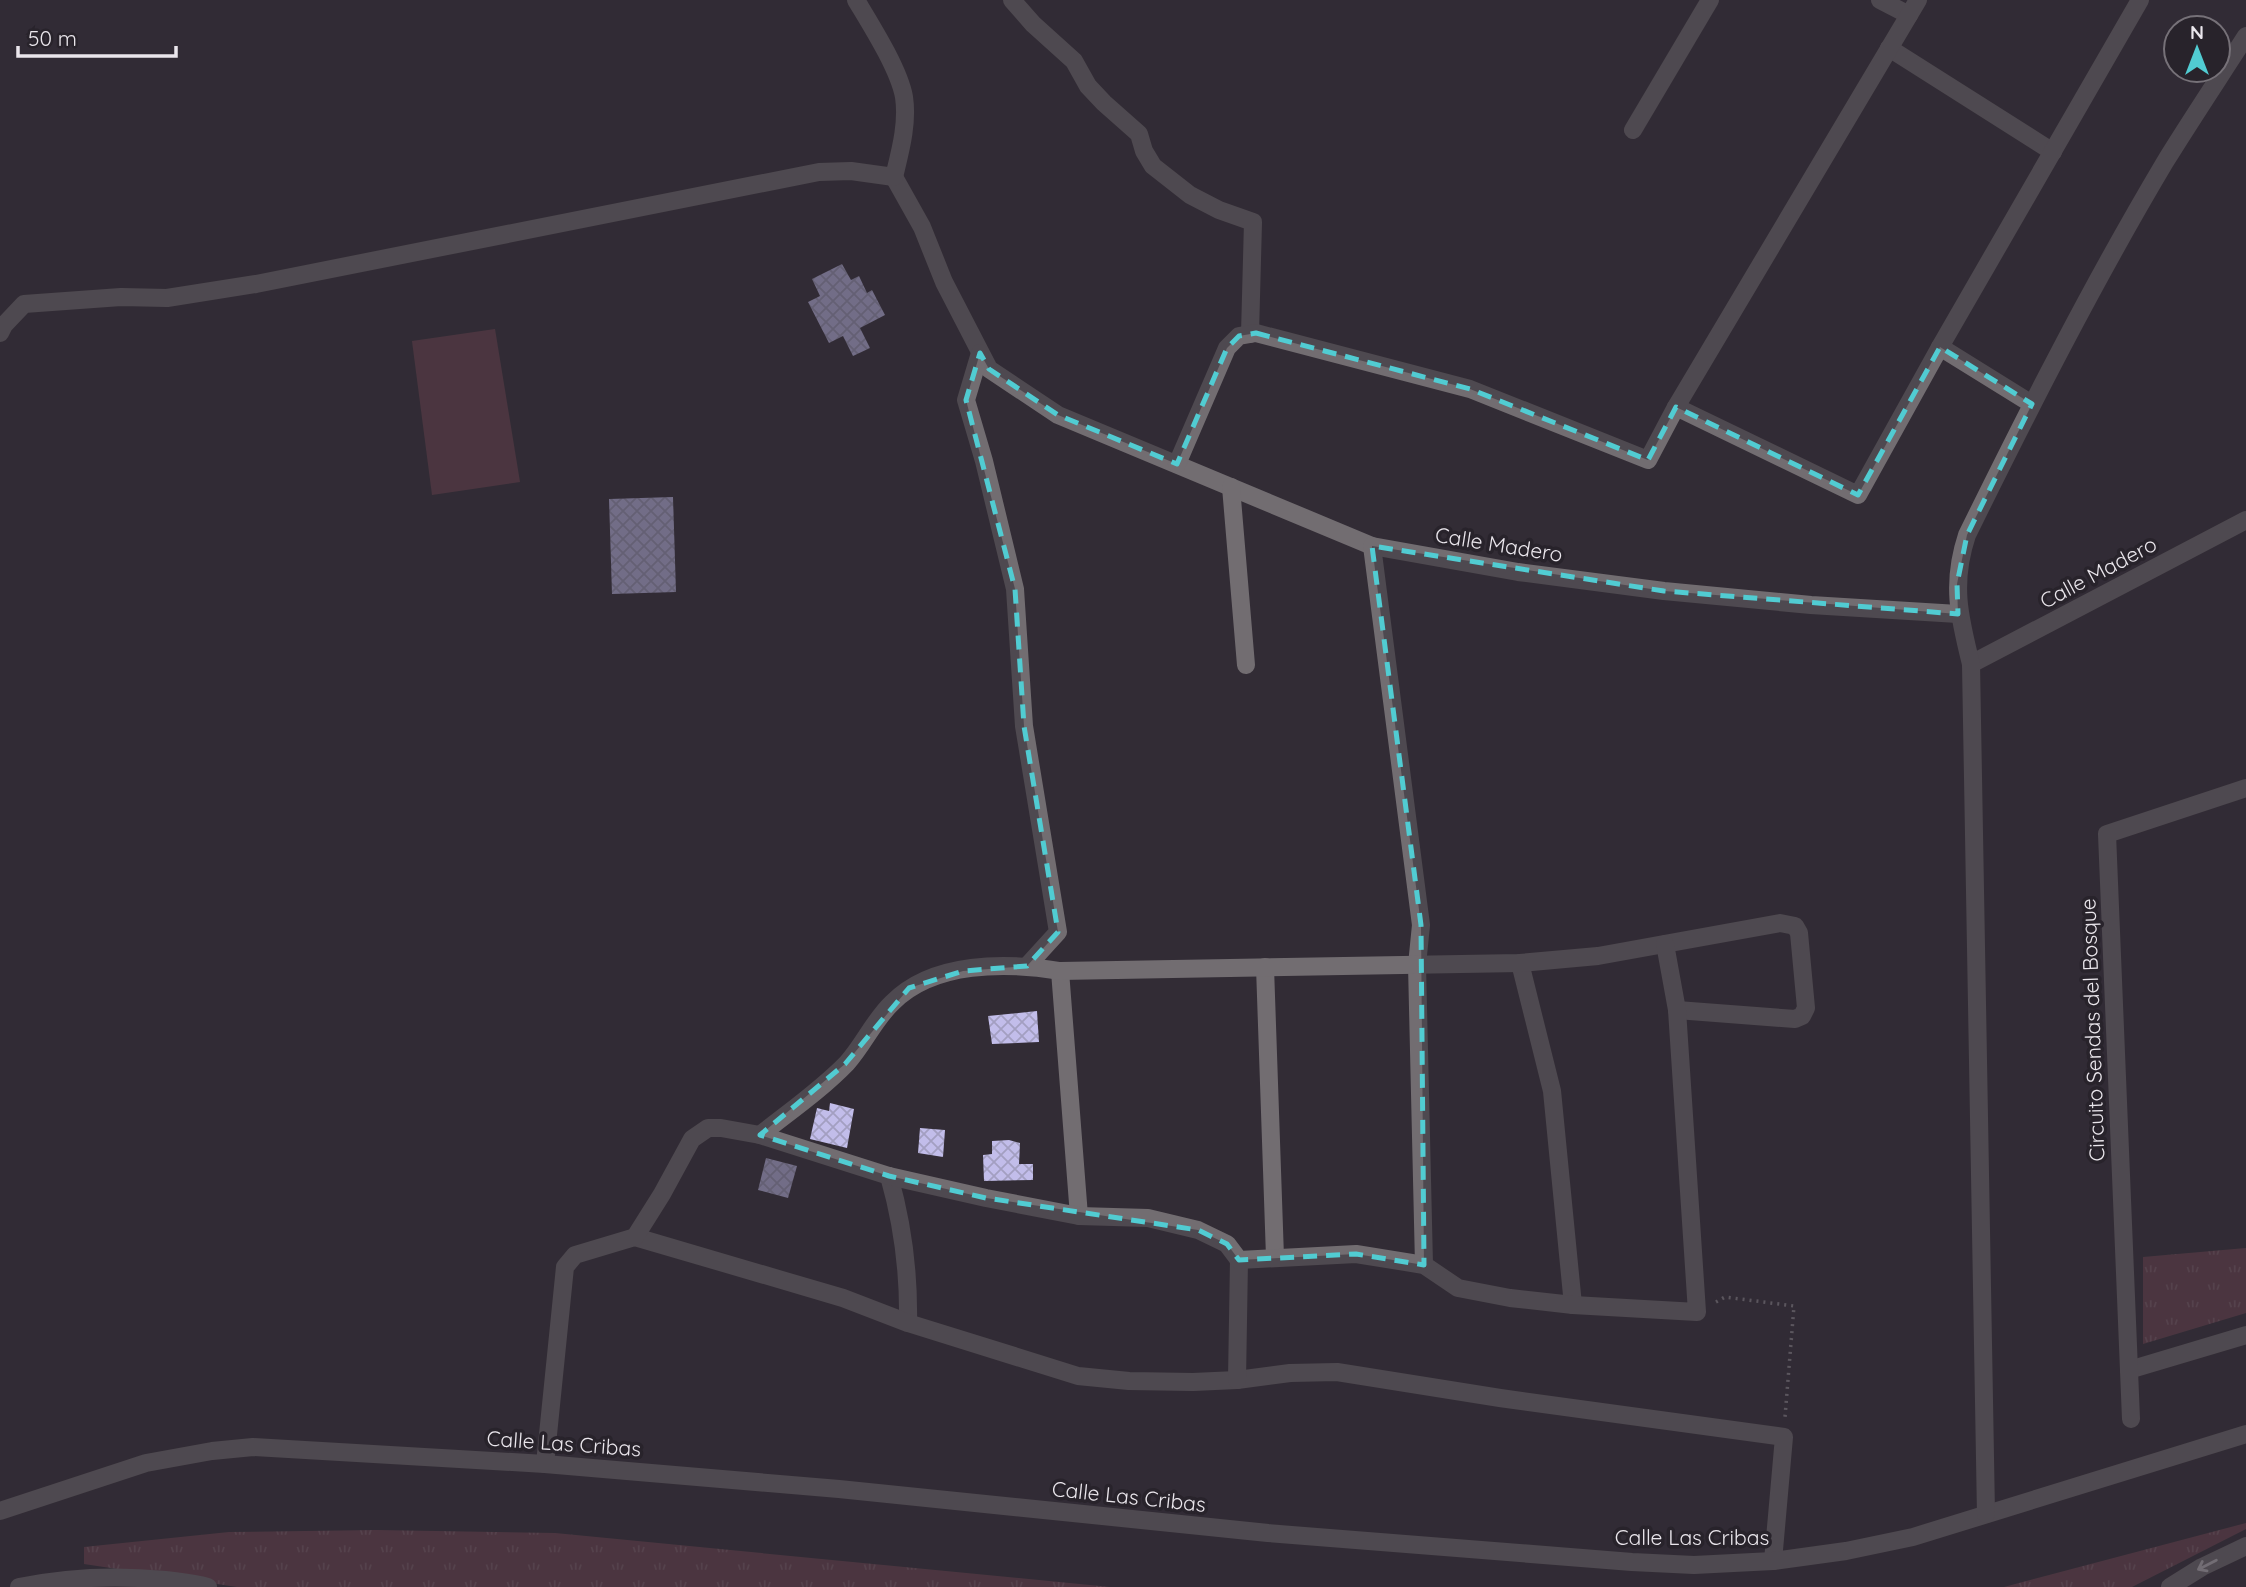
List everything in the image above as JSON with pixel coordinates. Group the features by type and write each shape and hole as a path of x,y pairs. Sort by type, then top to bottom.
{"street":[{"path":"0,332 24,304 121,297 167,298 256,284 819,172 851,171 894,177 903,137 904,98 897,75 856,0"},
{"path":"1012,0 1033,24 1074,61 1088,86 1104,103 1139,134 1144,151 1153,166 1190,195 1219,210 1253,222 1250,334"},
{"path":"1633,130 1710,0"},
{"path":"1177,464 1227,348 1239,337 1256,333 1470,390 1648,460 1675,407 1913,8 1880,0"},
{"path":"1675,407 1858,495 2140,0"},
{"path":"1986,1514 1971,664 1958,614 1956,584 1961,555 1967,535 2032,404 2166,162 2246,37"},
{"path":"1889,48 2053,152"},
{"name":"Calle Madero","path":"894,177 922,227 944,282 989,369 1058,415 1372,546 1518,572 1664,591 1811,605 1958,614"},
{"path":"1940,347 2032,404"},
{"path":"980,353 966,400 984,461 1015,589 1024,726 1058,932 1027,966"},
{"path":"1231,487 1246,665"},
{"name":"Calle Madero","path":"1971,664 2246,520"},
{"path":"1372,546 1421,925 1417,965 1424,1265"},
{"name":"Circuito Sendas del Bosque","path":"2131,1419 2107,834 2246,788"},
{"path":"760,1135 845,1064 891,1004 909,988 934,976 1000,965 1060,971 1520,963 1598,956 1780,923 1795,926 1800,933 1806,1009 1802,1016 1795,1019 1677,1010"},
{"path":"1239,1260 1356,1254 1424,1265 1458,1288 1510,1298 1573,1305 1697,1312 1677,1010 1665,944"},
{"path":"1520,963 1552,1091 1573,1305"},
{"path":"1265,967 1275,1257"},
{"path":"1060,971 1079,1216"},
{"path":"635,1237 692,1139 708,1128 760,1135 889,1176 1079,1216 1148,1218 1198,1230 1227,1244 1239,1260 1237,1380"},
{"path":"889,1176 905,1249 909,1286 908,1323"},
{"path":"545,1464 565,1267 575,1255 635,1237 843,1298 908,1323 1078,1376 1129,1381 1237,1380 1290,1373 1337,1371 1500,1398 1784,1437 1773,1561"},
{"path":"2129,1370 2246,1335"},
{"name":"Calle Las Cribas","path":"0,1511 146,1463 212,1451 239,1448 342,1451 545,1464 839,1489 1268,1533 1695,1565 1773,1561 1846,1552 1900,1540 2246,1434"},
{"path":"2170,1587 2202,1567 2246,1546"},
{"path":"19,1587 49,1581 205,1586"}],"path":[{"path":"1697,1312 1726,1297 1794,1306 1784,1437"}],"highlighted area":[{"path":"1256,333 1470,389 1648,460 1676,407 1858,495 1940,347 2032,404 1967,535 1957,584 1958,614 1664,591 1372,546 1421,925 1424,1265 1356,1254 1239,1260 1227,1244 1198,1230 986,1198 889,1176 760,1135 845,1064 909,988 963,971 1027,966 1058,932 1024,726 1015,589 966,400 980,353 989,369 1058,415 1177,464 1227,348 1239,336"}],"green space":[{"path":"495,329 520,482 432,495 412,341"},
{"path":"2246,1248 2246,1313 2143,1344 2143,1257"},
{"path":"2246,1523 2246,1529 2132,1587 2004,1587"},
{"path":"376,1530 555,1533 1110,1587 237,1587 84,1564 84,1547 229,1532"}],"building":[{"path":"842,264 851,280 859,276 867,293 872,290 885,315 860,328 870,348 853,356 843,336 829,343 808,302 820,296 812,279"},
{"path":"673,497 676,592 612,594 609,499"},
{"path":"1037,1011 1039,1042 992,1044 988,1016"},
{"path":"830,1103 854,1109 847,1148 810,1139 817,1108 829,1111"},
{"path":"920,1128 945,1130 943,1157 918,1153"},
{"path":"1009,1140 1020,1143 1019,1164 1033,1164 1033,1180 984,1181 983,1155 992,1154 992,1141"},
{"path":"766,1158 797,1166 788,1198 758,1190"}]}
